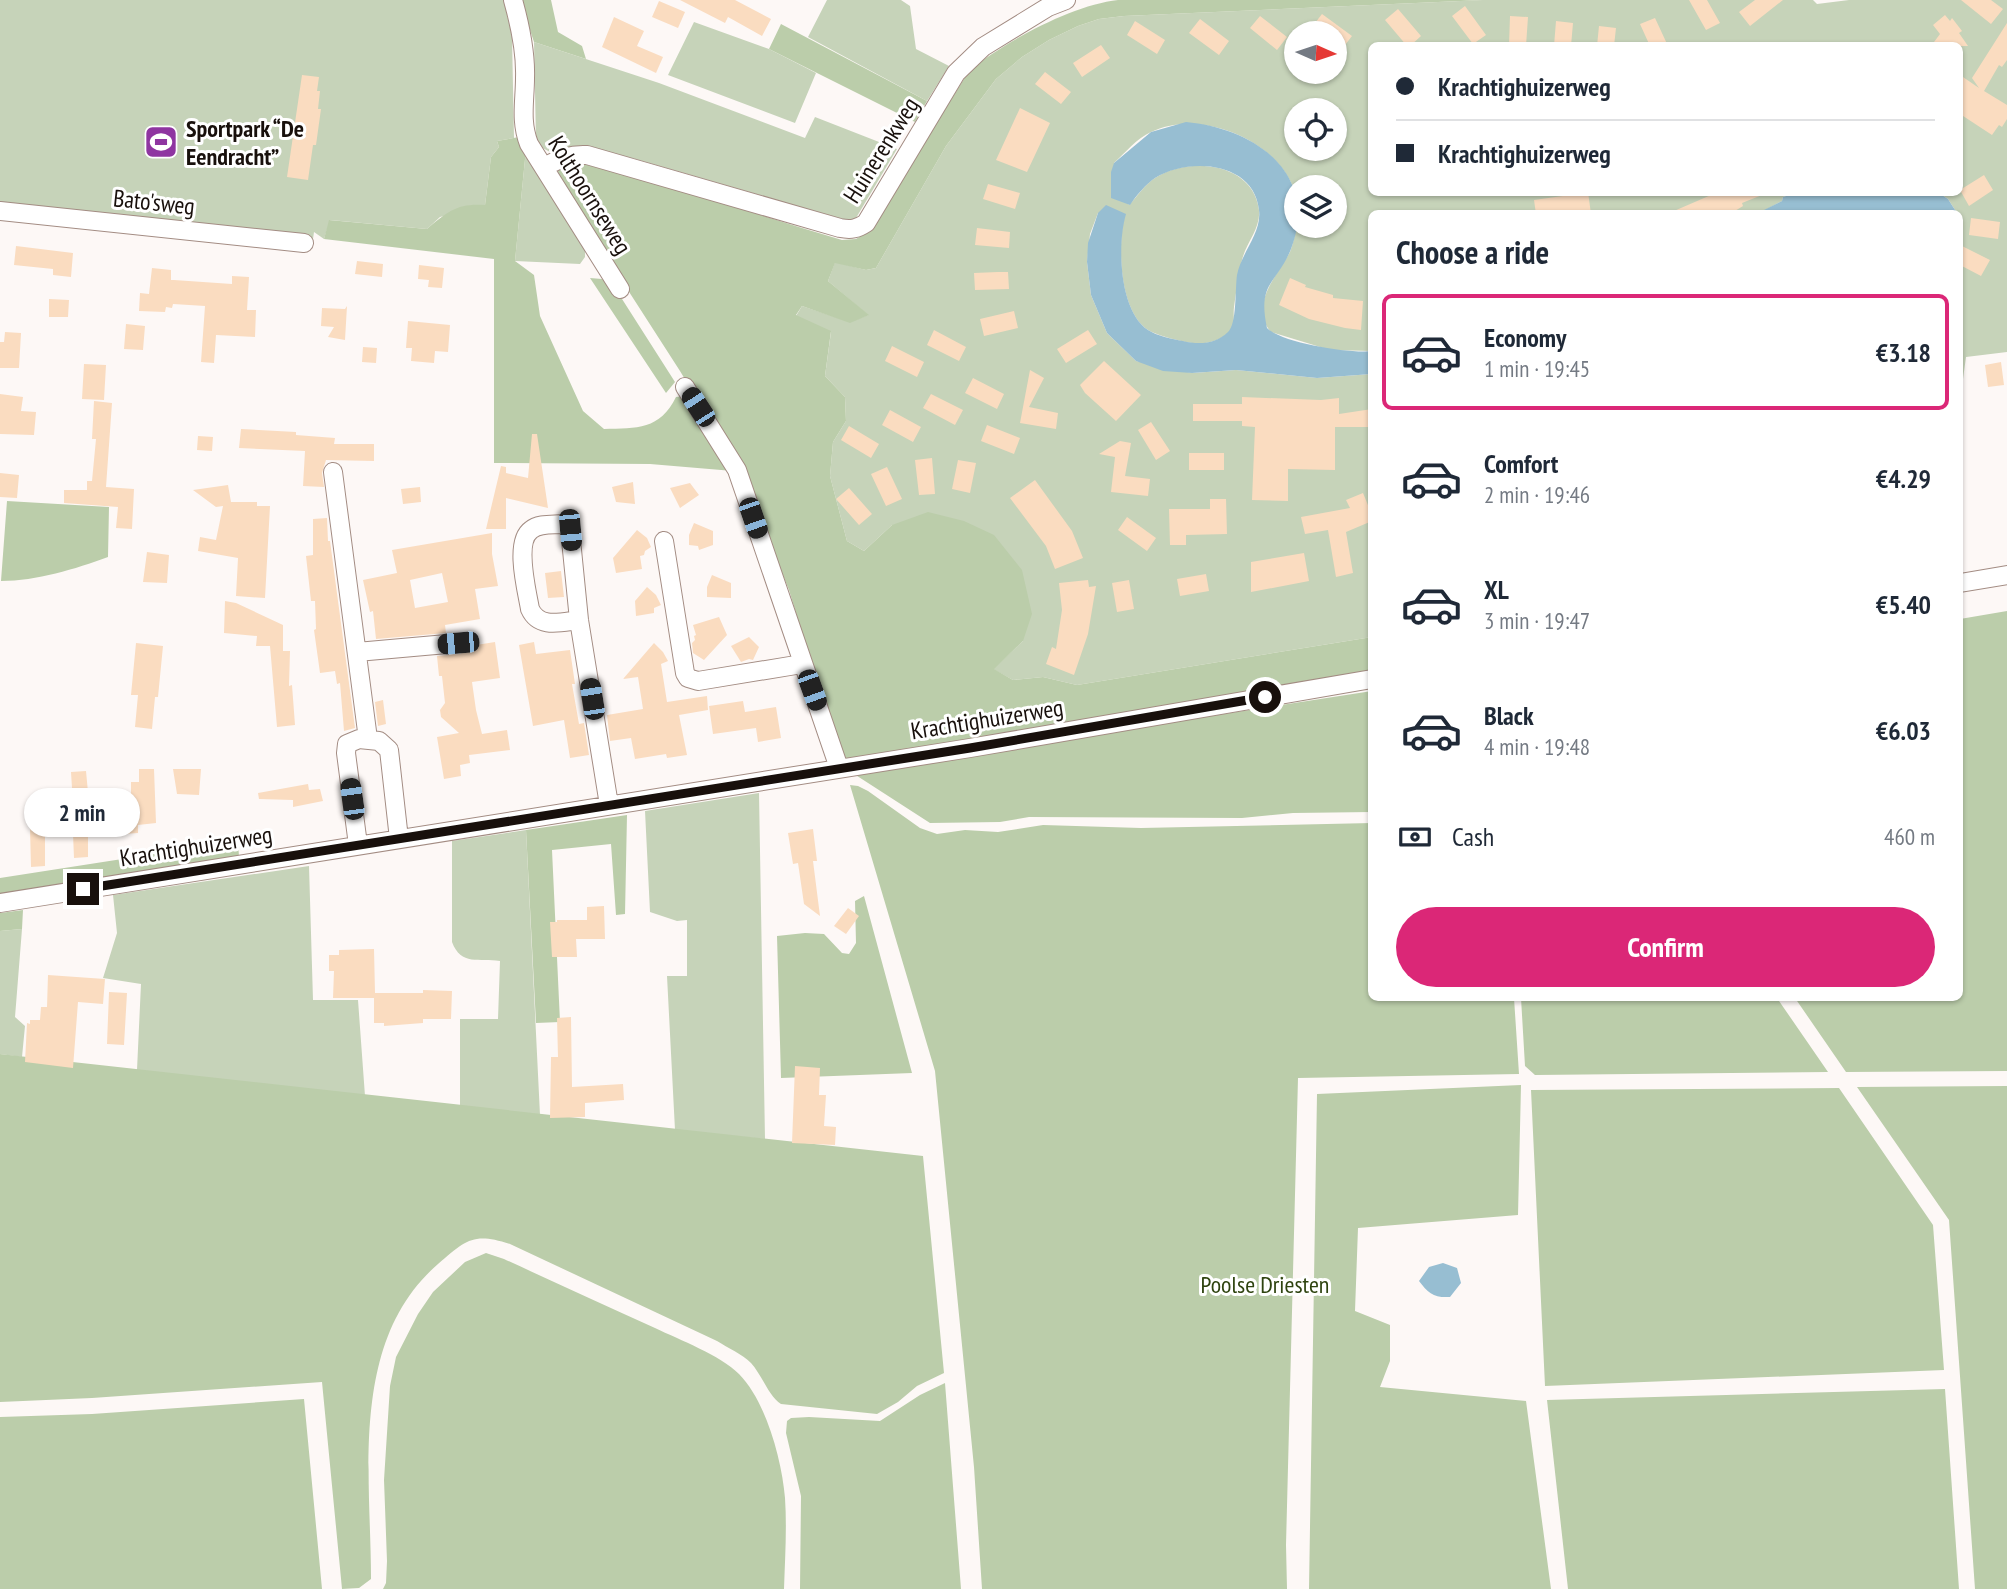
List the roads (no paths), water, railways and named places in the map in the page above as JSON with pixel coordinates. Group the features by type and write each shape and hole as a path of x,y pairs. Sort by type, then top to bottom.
{"street":[{"name":"Kolthoornseweg","path":"513,0 523,45 524,130 529,144 620,289"},
{"name":"Huinerenkweg","path":"544,167 575,154 587,155 841,228 859,228 866,223 956,73 983,47 1048,6 1066,0"},
{"name":"Bato'sweg","path":"0,211 304,243"},
{"path":"685,387 737,470 839,768"},
{"path":"333,472 368,739"},
{"path":"579,620 544,622 534,617 530,609 522,558 526,534 531,529 563,524 569,528 579,620 609,805"},
{"path":"664,541 688,678 698,681 802,664"},
{"path":"1963,582 2007,575"},
{"path":"357,652 458,643"},
{"name":"Krachtighuizerweg","path":"0,903 1368,680"},
{"path":"358,845 346,748 349,742 368,739 379,741 388,750 399,839"}],"water":[{"path":"1186,122 1235,134 1274,159 1286,175 1284,175 1284,238 1294,238 1286,261 1267,292 1267,328 1301,343 1349,351 1368,351 1368,374 1317,378 1236,370 1192,373 1163,371 1136,361 1107,333 1091,295 1088,243 1098,213 1106,205 1126,214 1121,259 1126,293 1138,321 1156,334 1195,343 1218,339 1231,328 1237,275 1257,227 1259,210 1254,194 1245,181 1233,173 1201,166 1184,167 1155,178 1141,190 1130,205 1111,198 1111,172 1114,163 1151,132"},
{"path":"1944,196 1955,210 1764,210 1782,201 1783,197"},
{"path":"1443,1263 1457,1268 1461,1283 1450,1297 1432,1294 1419,1281 1429,1267"}],"place":[{"name":"Sportpark “De Eendracht”","path":"161,142"}],"park label":[{"name":"Poolse Driesten","path":"1265,1284"}]}
